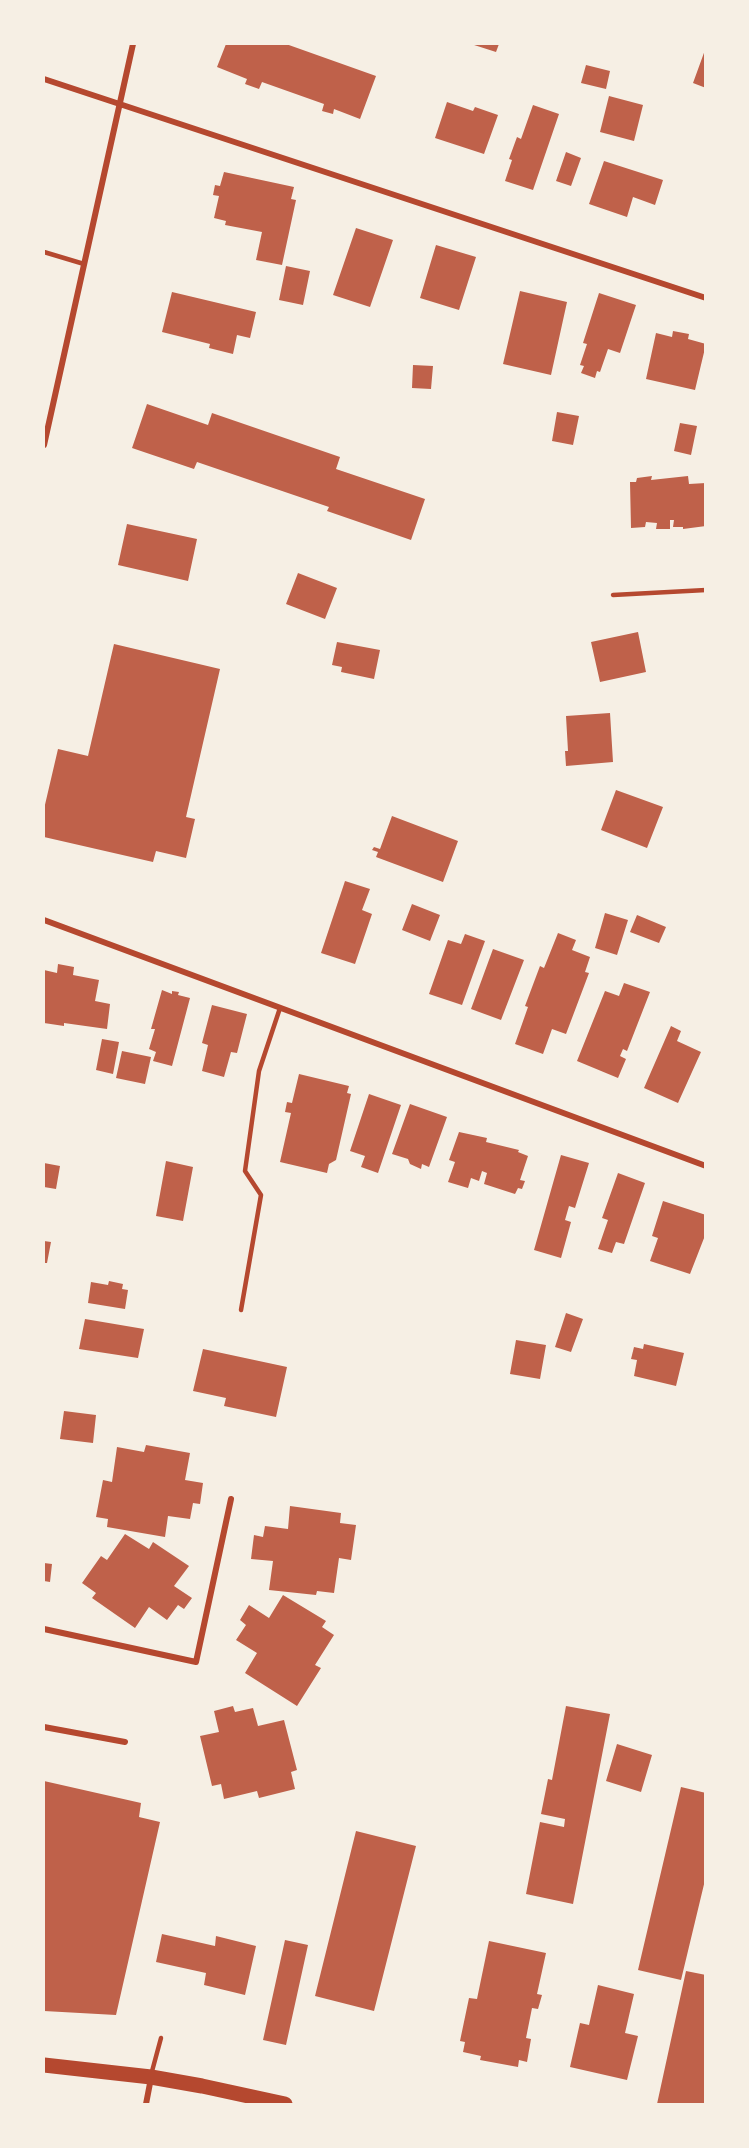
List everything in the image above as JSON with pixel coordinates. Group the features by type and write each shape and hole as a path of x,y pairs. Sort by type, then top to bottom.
{"main road":[{"path":"44,2066 151,2077 285,2104"}],"street":[{"path":"44,445 133,44"},
{"path":"44,79 705,298"},
{"path":"44,920 705,1166"},
{"path":"44,1629 196,1662 231,1499"},
{"path":"44,1726 125,1742"},
{"path":"146,2104 151,2077"}],"lane":[{"path":"44,252 84,264"},
{"path":"613,595 705,590"},
{"path":"241,1310 261,1195 245,1171 259,1071 280,1008"},
{"path":"151,2077 161,2038"}],"building":[{"path":"226,44 286,44 376,76 360,119 334,109 333,114 322,111 324,104 262,82 259,89 245,84 247,79 217,67"},
{"path":"471,44 499,44 496,52"},
{"path":"706,50 706,88 693,83"},
{"path":"586,65 610,71 606,89 581,83"},
{"path":"609,96 643,105 634,141 600,132"},
{"path":"447,102 473,111 475,107 498,115 484,154 435,138"},
{"path":"533,105 559,114 533,190 505,181 512,160 509,159 517,137 521,139"},
{"path":"566,152 581,158 571,186 556,181"},
{"path":"604,161 663,180 655,205 633,197 627,217 589,204"},
{"path":"224,172 294,187 291,199 296,200 282,265 256,260 262,232 225,225 226,221 214,218 219,196 213,195 215,185 220,186"},
{"path":"356,228 393,240 370,307 333,295"},
{"path":"436,245 476,257 459,310 420,298"},
{"path":"286,266 310,271 303,305 279,300"},
{"path":"520,291 567,302 551,375 503,364"},
{"path":"172,292 256,312 250,338 237,335 233,354 209,348 210,344 162,332"},
{"path":"599,293 636,305 620,353 608,349 600,372 597,371 595,378 581,373 584,366 580,365 587,344 583,343"},
{"path":"673,331 689,334 688,339 706,344 695,390 646,379 656,333 672,337"},
{"path":"413,365 433,366 431,389 412,388"},
{"path":"147,404 208,425 212,413 340,457 336,469 425,499 411,540 327,511 329,507 197,462 194,469 132,448"},
{"path":"557,412 579,416 573,445 552,441"},
{"path":"680,423 697,426 691,455 674,451"},
{"path":"652,476 651,480 688,476 689,484 706,483 706,526 683,529 683,527 673,527 674,520 670,520 670,529 656,529 657,523 646,522 645,527 631,528 630,482 636,482 637,478"},
{"path":"127,524 197,539 188,581 118,565"},
{"path":"298,573 337,588 325,619 286,604"},
{"path":"638,632 646,672 600,682 591,642"},
{"path":"337,642 380,650 374,679 341,672 342,667 332,665"},
{"path":"114,644 220,669 186,817 195,819 186,858 156,851 153,862 44,837 44,809 58,749 88,756"},
{"path":"610,713 613,762 566,766 565,751 568,751 566,716"},
{"path":"616,790 663,807 647,848 601,830"},
{"path":"392,816 458,841 443,882 376,857 378,852 372,850 374,847 380,849"},
{"path":"345,881 370,889 362,910 372,914 355,964 321,953"},
{"path":"412,904 440,915 430,941 402,930"},
{"path":"605,913 628,920 617,955 595,948"},
{"path":"637,915 666,927 659,943 630,932"},
{"path":"558,933 576,940 572,950 590,957 585,972 589,973 566,1034 552,1029 543,1054 515,1044 528,1007 525,1006 540,966 544,968"},
{"path":"465,934 485,941 462,1005 429,994 448,940 461,944"},
{"path":"493,949 524,960 501,1020 471,1009"},
{"path":"58,964 74,967 73,975 99,980 95,1001 110,1004 107,1029 64,1023 64,1026 44,1023 44,970 57,973"},
{"path":"624,983 650,992 627,1051 623,1049 620,1056 626,1059 618,1078 577,1061 605,991 619,996"},
{"path":"162,990 172,994 172,991 179,992 178,995 190,998 172,1066 153,1061 156,1052 149,1049 155,1029 151,1029"},
{"path":"212,1005 247,1014 237,1053 231,1052 224,1077 202,1071 208,1045 202,1043"},
{"path":"671,1026 681,1031 677,1041 701,1052 678,1103 644,1088"},
{"path":"102,1039 119,1042 113,1074 96,1070"},
{"path":"122,1051 151,1057 145,1084 116,1078"},
{"path":"299,1074 349,1086 347,1093 351,1094 336,1160 329,1164 327,1173 280,1162 291,1113 285,1112 287,1102 292,1103"},
{"path":"369,1094 401,1105 378,1173 361,1167 365,1156 350,1151"},
{"path":"410,1104 447,1117 429,1167 422,1164 421,1169 410,1164 408,1159 392,1154"},
{"path":"459,1132 487,1138 486,1142 519,1150 518,1152 528,1156 520,1180 525,1181 522,1189 518,1188 515,1194 484,1184 487,1173 482,1171 479,1181 471,1178 468,1188 448,1182 455,1162 449,1160"},
{"path":"561,1155 589,1163 575,1208 569,1206 565,1220 571,1222 561,1258 534,1250"},
{"path":"166,1161 193,1167 183,1221 156,1216"},
{"path":"44,1163 60,1166 56,1189 44,1187"},
{"path":"618,1173 645,1183 624,1244 616,1242 612,1253 598,1249 608,1220 602,1218"},
{"path":"663,1201 706,1215 706,1233 690,1274 650,1261 658,1238 652,1236"},
{"path":"44,1241 51,1242 47,1263 44,1263"},
{"path":"109,1281 123,1284 122,1289 128,1290 125,1309 88,1303 91,1282 108,1285"},
{"path":"566,1313 583,1319 571,1352 555,1347"},
{"path":"85,1319 144,1329 138,1358 79,1349"},
{"path":"516,1340 546,1345 540,1379 510,1374"},
{"path":"644,1344 684,1353 676,1386 634,1376 637,1360 631,1359 634,1347 643,1349"},
{"path":"203,1349 287,1367 276,1417 224,1406 226,1398 193,1391"},
{"path":"64,1411 96,1415 93,1443 60,1439"},
{"path":"146,1445 190,1453 185,1480 203,1483 200,1504 193,1503 190,1519 168,1516 165,1537 107,1527 108,1519 96,1517 103,1480 112,1482 117,1447 144,1452"},
{"path":"290,1506 341,1513 340,1523 356,1525 351,1560 339,1558 334,1593 317,1591 316,1595 269,1590 273,1561 251,1559 254,1535 263,1537 265,1526 288,1529"},
{"path":"125,1534 149,1549 153,1542 189,1566 174,1586 192,1598 184,1609 178,1605 167,1620 149,1607 135,1628 92,1598 96,1593 82,1583 101,1556 107,1560"},
{"path":"44,1563 52,1564 50,1582 44,1581"},
{"path":"283,1595 326,1621 322,1627 334,1635 315,1665 321,1668 297,1706 245,1673 257,1653 236,1640 246,1625 240,1620 249,1605 269,1618"},
{"path":"233,1706 235,1712 253,1708 258,1726 284,1720 297,1770 291,1772 295,1789 259,1798 257,1791 224,1799 221,1784 212,1786 200,1736 219,1732 214,1711"},
{"path":"566,1706 610,1714 573,1904 526,1894 540,1822 564,1827 565,1819 541,1814 548,1779 552,1780"},
{"path":"617,1744 652,1755 641,1792 606,1781"},
{"path":"44,1781 141,1803 139,1817 160,1822 116,2015 44,2011"},
{"path":"681,1787 706,1793 706,1876 681,1980 638,1970"},
{"path":"356,1831 416,1846 374,2011 315,1996"},
{"path":"162,1934 215,1946 216,1936 256,1946 245,1995 204,1985 206,1973 156,1962"},
{"path":"285,1940 308,1945 286,2045 263,2040"},
{"path":"489,1941 546,1953 537,1994 542,1995 538,2009 532,2008 526,2038 531,2039 527,2062 519,2060 518,2067 480,2060 481,2056 463,2052 465,2042 460,2041 469,1998 477,1999"},
{"path":"686,1971 706,1975 706,2104 657,2104"},
{"path":"598,1985 634,1994 625,2033 638,2036 627,2080 570,2067 580,2023 589,2025"}]}
